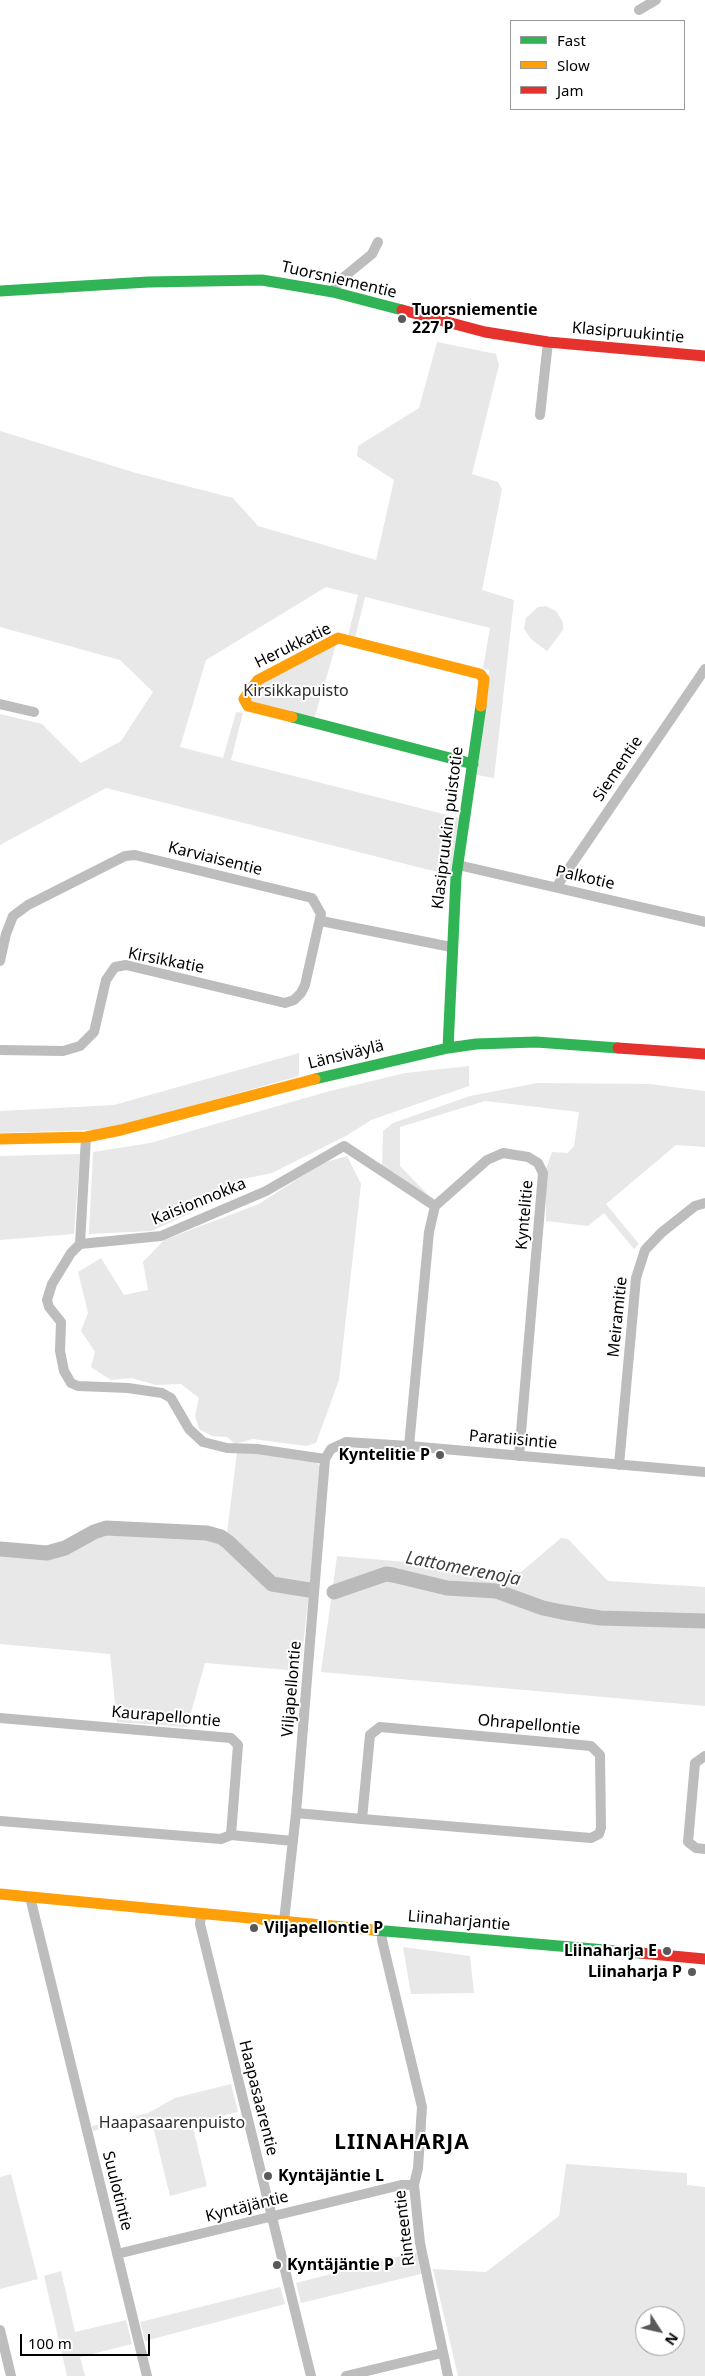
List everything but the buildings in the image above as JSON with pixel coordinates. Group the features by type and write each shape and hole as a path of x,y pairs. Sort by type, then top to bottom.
{"main road":[{"name":"Tuorsniementie","path":"0,291 148,282 262,280 333,292 460,327 548,342"},
{"name":"Klasipruukintie","path":"548,342 646,349 705,356"},
{"name":"Herukkatie","path":"473,764 248,706 244,699 258,680 338,638 480,674"},
{"name":"Klasipruukin puistotie","path":"448,1048 452,947 458,865 484,679 480,674"},
{"name":"Länsiväylä","path":"0,1139 86,1137 154,1122 299,1083 448,1048 501,1042 536,1042 705,1054"},
{"name":"Liinaharjantie","path":"0,1894 201,1915 705,1959"}],"street":[{"path":"639,10 656,0"},
{"path":"333,292 338,281 372,254 378,242"},
{"path":"540,416 548,342"},
{"name":"Siementie","path":"557,886 705,669"},
{"path":"0,704 34,712"},
{"name":"Karviaisentie","path":"0,961 6,934 13,916 28,905 125,856 135,855 312,898 318,906 321,921"},
{"name":"Palkotie","path":"458,865 557,886 705,922"},
{"path":"321,921 452,947"},
{"name":"Kirsikkatie","path":"0,1050 63,1051 80,1046 94,1032 106,980 115,967 126,965 285,1003 294,1000 301,993 305,985 321,921"},
{"path":"86,1137 80,1244 52,1284 47,1300 49,1306 61,1322 60,1351 64,1371 71,1383 78,1386 128,1388 162,1393 171,1398 189,1429 203,1442 227,1448 257,1449 325,1459"},
{"name":"Kaisionnokka","path":"80,1244 161,1236 266,1191 344,1146 435,1206"},
{"name":"Kyntelitie","path":"435,1206 487,1160 503,1153 528,1156 538,1163 544,1173 520,1456"},
{"name":"Meiramitie","path":"619,1465 636,1278 645,1250 661,1233 695,1206 705,1203"},
{"path":"410,1446 429,1232 435,1206"},
{"name":"Paratiisintie","path":"325,1459 330,1449 346,1442 705,1472"},
{"name":"Viljapellontie","path":"284,1921 296,1813 325,1459"},
{"name":"Kaurapellontie","path":"0,1718 231,1738 238,1745 230,1835"},
{"name":"Ohrapellontie","path":"296,1813 362,1819 591,1838 598,1834 601,1828 600,1755 591,1746 380,1727 370,1735 362,1819"},
{"path":"705,1756 695,1763 688,1842 696,1848 705,1849"},
{"path":"0,1821 221,1839 230,1835 292,1841"},
{"name":"Suulotintie","path":"30,1897 147,2376"},
{"name":"Haapasaarentie","path":"201,1915 200,1924 311,2376"},
{"name":"Rinteentie","path":"382,1930 382,1940 422,2107 418,2168 414,2185 420,2243 448,2376"},
{"name":"Kyntäjäntie","path":"117,2254 402,2185 414,2185"},
{"path":"0,2330 11,2376"},
{"path":"346,2376 442,2353"}],"green space":[{"path":"437,342 496,354 499,365 472,474 498,482 502,489 482,590 514,600 494,778 477,775 489,670 483,668 490,628 365,597 355,638 348,636 358,595 326,587 206,660 180,747 223,758 236,712 243,713 231,760 459,818 451,870 445,874 106,788 0,845 0,714 42,724 81,763 121,741 153,692 120,660 0,627 0,431 136,473 233,498 258,526 376,560 394,480 357,456 358,446 419,408"},
{"path":"546,606 556,611 563,622 563,630 547,651 532,640 524,629 526,618 538,607"},
{"name":"Kirsikkapuisto","path":"338,638 313,723 248,706 252,686"},
{"path":"299,1053 299,1076 135,1122 93,1130 0,1133 0,1111 114,1105"},
{"path":"469,1066 469,1086 371,1120 346,1136 272,1173 243,1179 203,1207 152,1231 89,1234 93,1152 150,1143 326,1092 405,1073"},
{"path":"537,1083 650,1084 705,1091 705,1147 676,1145 606,1204 639,1244 634,1249 604,1213 588,1226 546,1221 546,1169 552,1152 568,1153 574,1146 579,1112 485,1101 400,1127 400,1166 432,1199 382,1167 383,1131 393,1123 470,1096"},
{"path":"80,1154 74,1234 0,1240 0,1156"},
{"path":"347,1156 361,1184 339,1380 316,1443 306,1446 253,1439 235,1444 227,1437 212,1436 199,1429 195,1416 199,1398 181,1384 156,1385 131,1378 111,1380 91,1367 95,1352 81,1331 88,1313 78,1272 101,1258 124,1295 148,1290 143,1262 164,1240 259,1204 322,1163"},
{"path":"237,1452 314,1460 321,1467 310,1584 274,1579 227,1533"},
{"path":"120,1530 213,1538 222,1543 254,1574 271,1587 288,1592 309,1594 300,1671 205,1663 187,1727 117,1722 110,1654 0,1644 0,1554 42,1558 63,1553 96,1535"},
{"path":"561,1538 568,1539 608,1581 705,1587 705,1706 321,1672 337,1556 521,1572"},
{"path":"403,1947 470,1956 474,1993 411,1994"},
{"name":"Haapasaarenpuisto","path":"231,2084 238,2112 192,2123 207,2186 170,2196 151,2118 93,2131 92,2126 148,2113 175,2098"},
{"path":"566,2164 687,2173 687,2185 705,2187 705,2376 458,2376 433,2269 486,2272 559,2216"},
{"path":"11,2174 38,2279 0,2289 0,2177"},
{"path":"417,2252 421,2274 301,2303 296,2283"},
{"path":"61,2271 75,2332 126,2320 132,2344 80,2357 85,2376 67,2376 44,2276"},
{"path":"280,2287 285,2304 145,2341 140,2322"}],"waterway":[{"name":"Lattomerenoja","path":"0,1549 47,1553 65,1548 94,1532 106,1528 207,1533 221,1537 228,1542 272,1584 309,1590"},
{"name":"Lattomerenoja","path":"334,1592 386,1574 447,1588 496,1591 543,1608 600,1618 705,1621"}],"traffic: fast":[{"path":"0,291 148,282 262,280 333,292 402,310"},
{"path":"448,1048 456,877 481,706"},
{"path":"292,717 473,764"},
{"path":"315,1079 448,1048 476,1044 536,1042 618,1048"},
{"path":"374,1930 640,1953"}],"traffic: slow":[{"path":"292,717 248,706 244,699 258,680 338,638 480,674 484,679 481,706"},
{"path":"0,1139 86,1137 121,1130 315,1079"},
{"path":"0,1894 374,1930"}],"traffic: jam":[{"path":"402,310 485,332 548,342 705,356"},
{"path":"618,1048 705,1054"},
{"path":"640,1953 705,1959"}],"place":[{"name":"Tuorsniementie 227 P","path":"402,319"},
{"name":"Kyntelitie P","path":"440,1455"},
{"name":"Viljapellontie P","path":"254,1928"},
{"name":"Liinaharja E","path":"667,1951"},
{"name":"Liinaharja P","path":"692,1972"},
{"name":"Kyntäjäntie L","path":"268,2176"},
{"name":"Kyntäjäntie P","path":"277,2265"}],"district":[{"name":"LIINAHARJA","path":"402,2143"}]}
